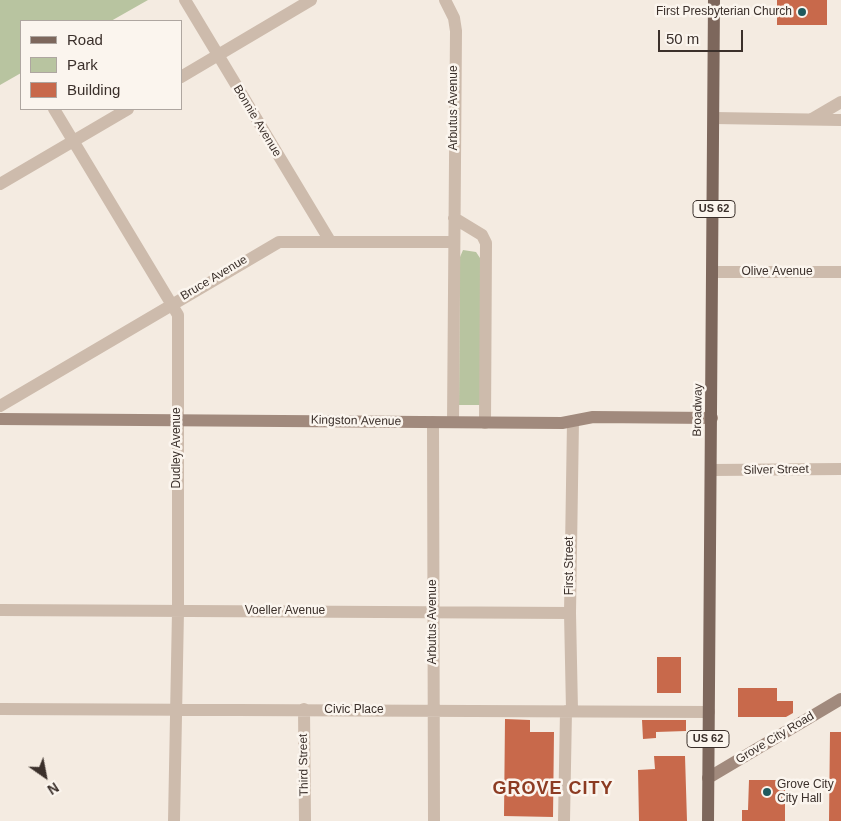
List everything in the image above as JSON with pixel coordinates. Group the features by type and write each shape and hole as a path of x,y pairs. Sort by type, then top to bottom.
{"main road":[{"name":"Broadway","path":"708,821 714,272 714,0"}],"street":[{"name":"Bonnie Avenue","path":"185,0 330,241"},
{"path":"182,76 311,0"},
{"name":"Arbutus Avenue","path":"445,0 454,18 456,31 453,422"},
{"path":"812,119 841,102"},
{"name":"Dudley Avenue","path":"55,110 178,315 178,611 174,821"},
{"path":"0,184 126,110"},
{"path":"714,118 841,120"},
{"path":"454,218 482,235 486,243 485,423"},
{"name":"Bruce Avenue","path":"0,406 274,244 289,241 454,242"},
{"name":"Olive Avenue","path":"714,272 841,272"},
{"name":"Kingston Avenue","path":"0,419 562,423 592,417 712,418"},
{"name":"First Street","path":"564,821 569,710 573,421"},
{"name":"Arbutus Avenue","path":"433,422 434,821"},
{"name":"Silver Street","path":"712,470 841,469"},
{"name":"Voeller Avenue","path":"0,610 570,612"},
{"name":"Grove City Road","path":"708,778 841,699"},
{"name":"Civic Place","path":"0,709 176,708 709,712"},
{"name":"Third Street","path":"304,709 305,821"}],"green space":[{"path":"0,0 148,0 113,20 20,20 20,74 0,85"},
{"path":"463,250 476,252 482,261 480,405 459,405 460,257"}],"building":[{"name":"First Presbyterian Church","path":"777,0 827,0 827,25 777,25"},
{"path":"657,657 681,657 681,693 657,693"},
{"path":"738,688 777,688 777,701 793,701 793,713 786,717 738,717"},
{"path":"505,719 530,720 530,732 554,732 553,817 504,816"},
{"path":"642,720 686,720 686,731 656,732 656,738 643,739"},
{"path":"830,732 841,732 841,821 829,821"},
{"path":"654,756 685,756 687,821 639,821 638,770 655,769"},
{"name":"Grove City City Hall","path":"749,780 785,780 785,821 742,821 742,810 748,810"}],"place":[{"name":"First Presbyterian Church","path":"802,12"},
{"name":"Grove City City Hall","path":"767,792"}],"district":[{"name":"GROVE CITY","path":"553,789"}]}
